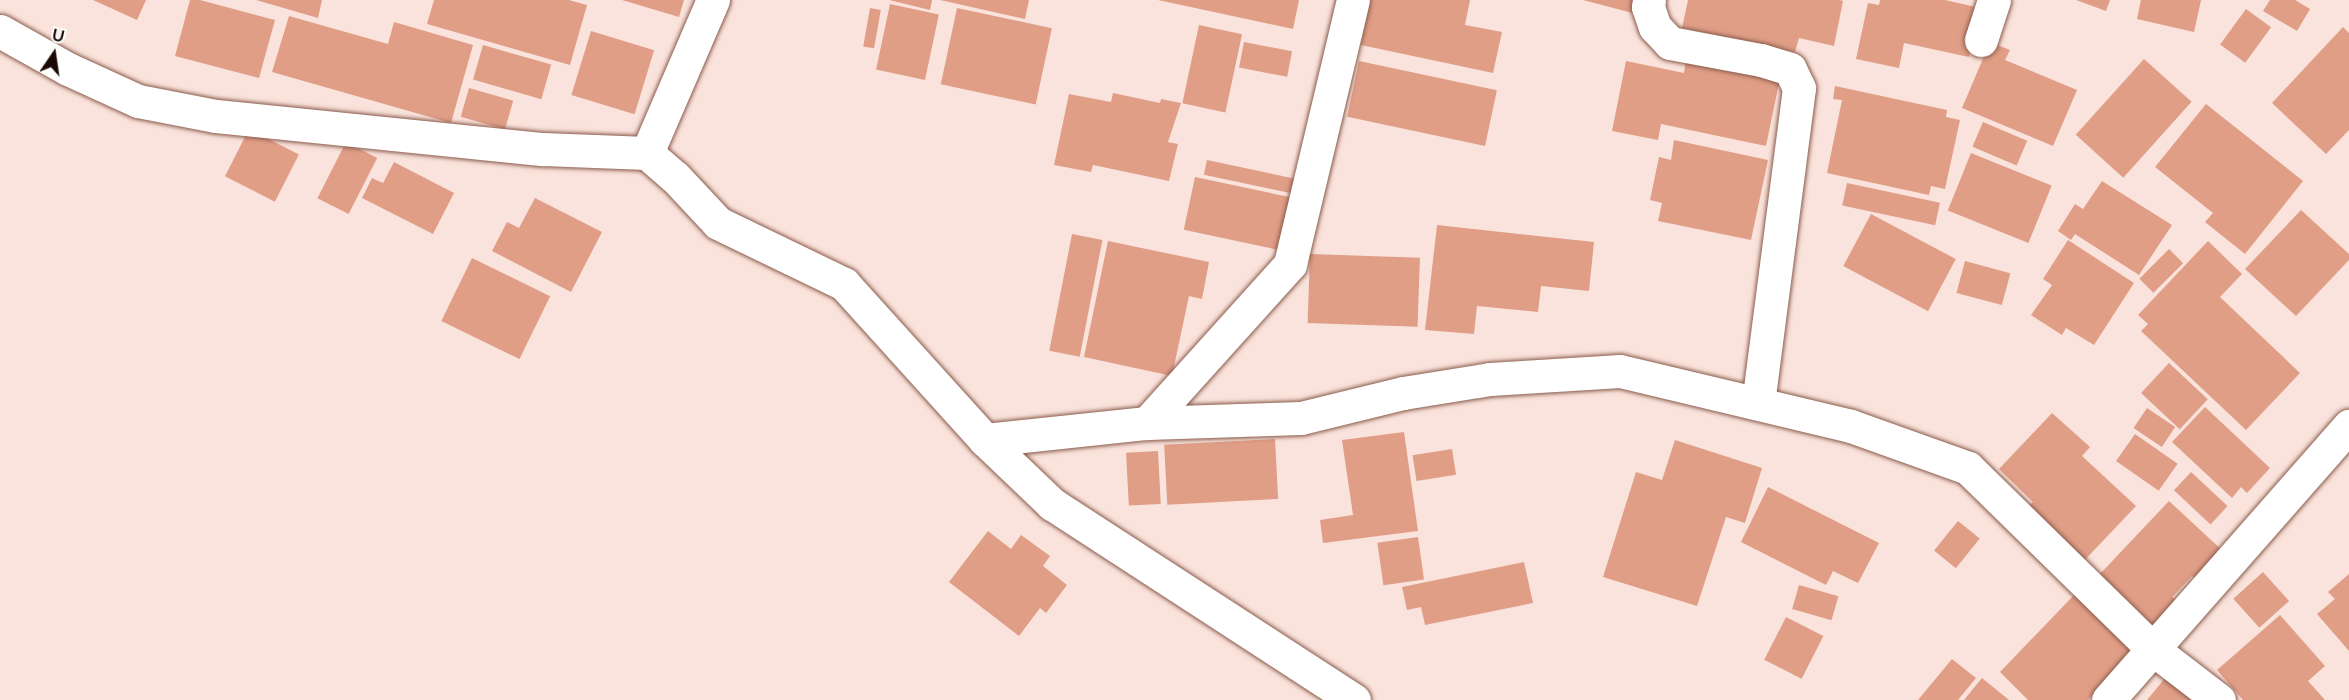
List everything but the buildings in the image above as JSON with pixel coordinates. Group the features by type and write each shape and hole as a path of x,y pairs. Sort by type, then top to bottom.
{"street":[{"path":"647,153 713,0"},
{"path":"1147,423 1290,264 1353,0"},
{"path":"1649,0 1648,6 1655,27 1670,44 1761,60 1790,69 1799,88 1758,403"},
{"path":"1981,40 1994,0"},
{"path":"0,31 68,69 138,101 216,116 543,149 647,153 675,177 718,223 844,284 985,440 1052,504 1354,700"},
{"path":"985,440 1147,423 1301,418 1403,393 1490,380 1620,371 1851,426 1968,468 2154,650 2220,700"},
{"path":"2108,700 2349,426"}]}
